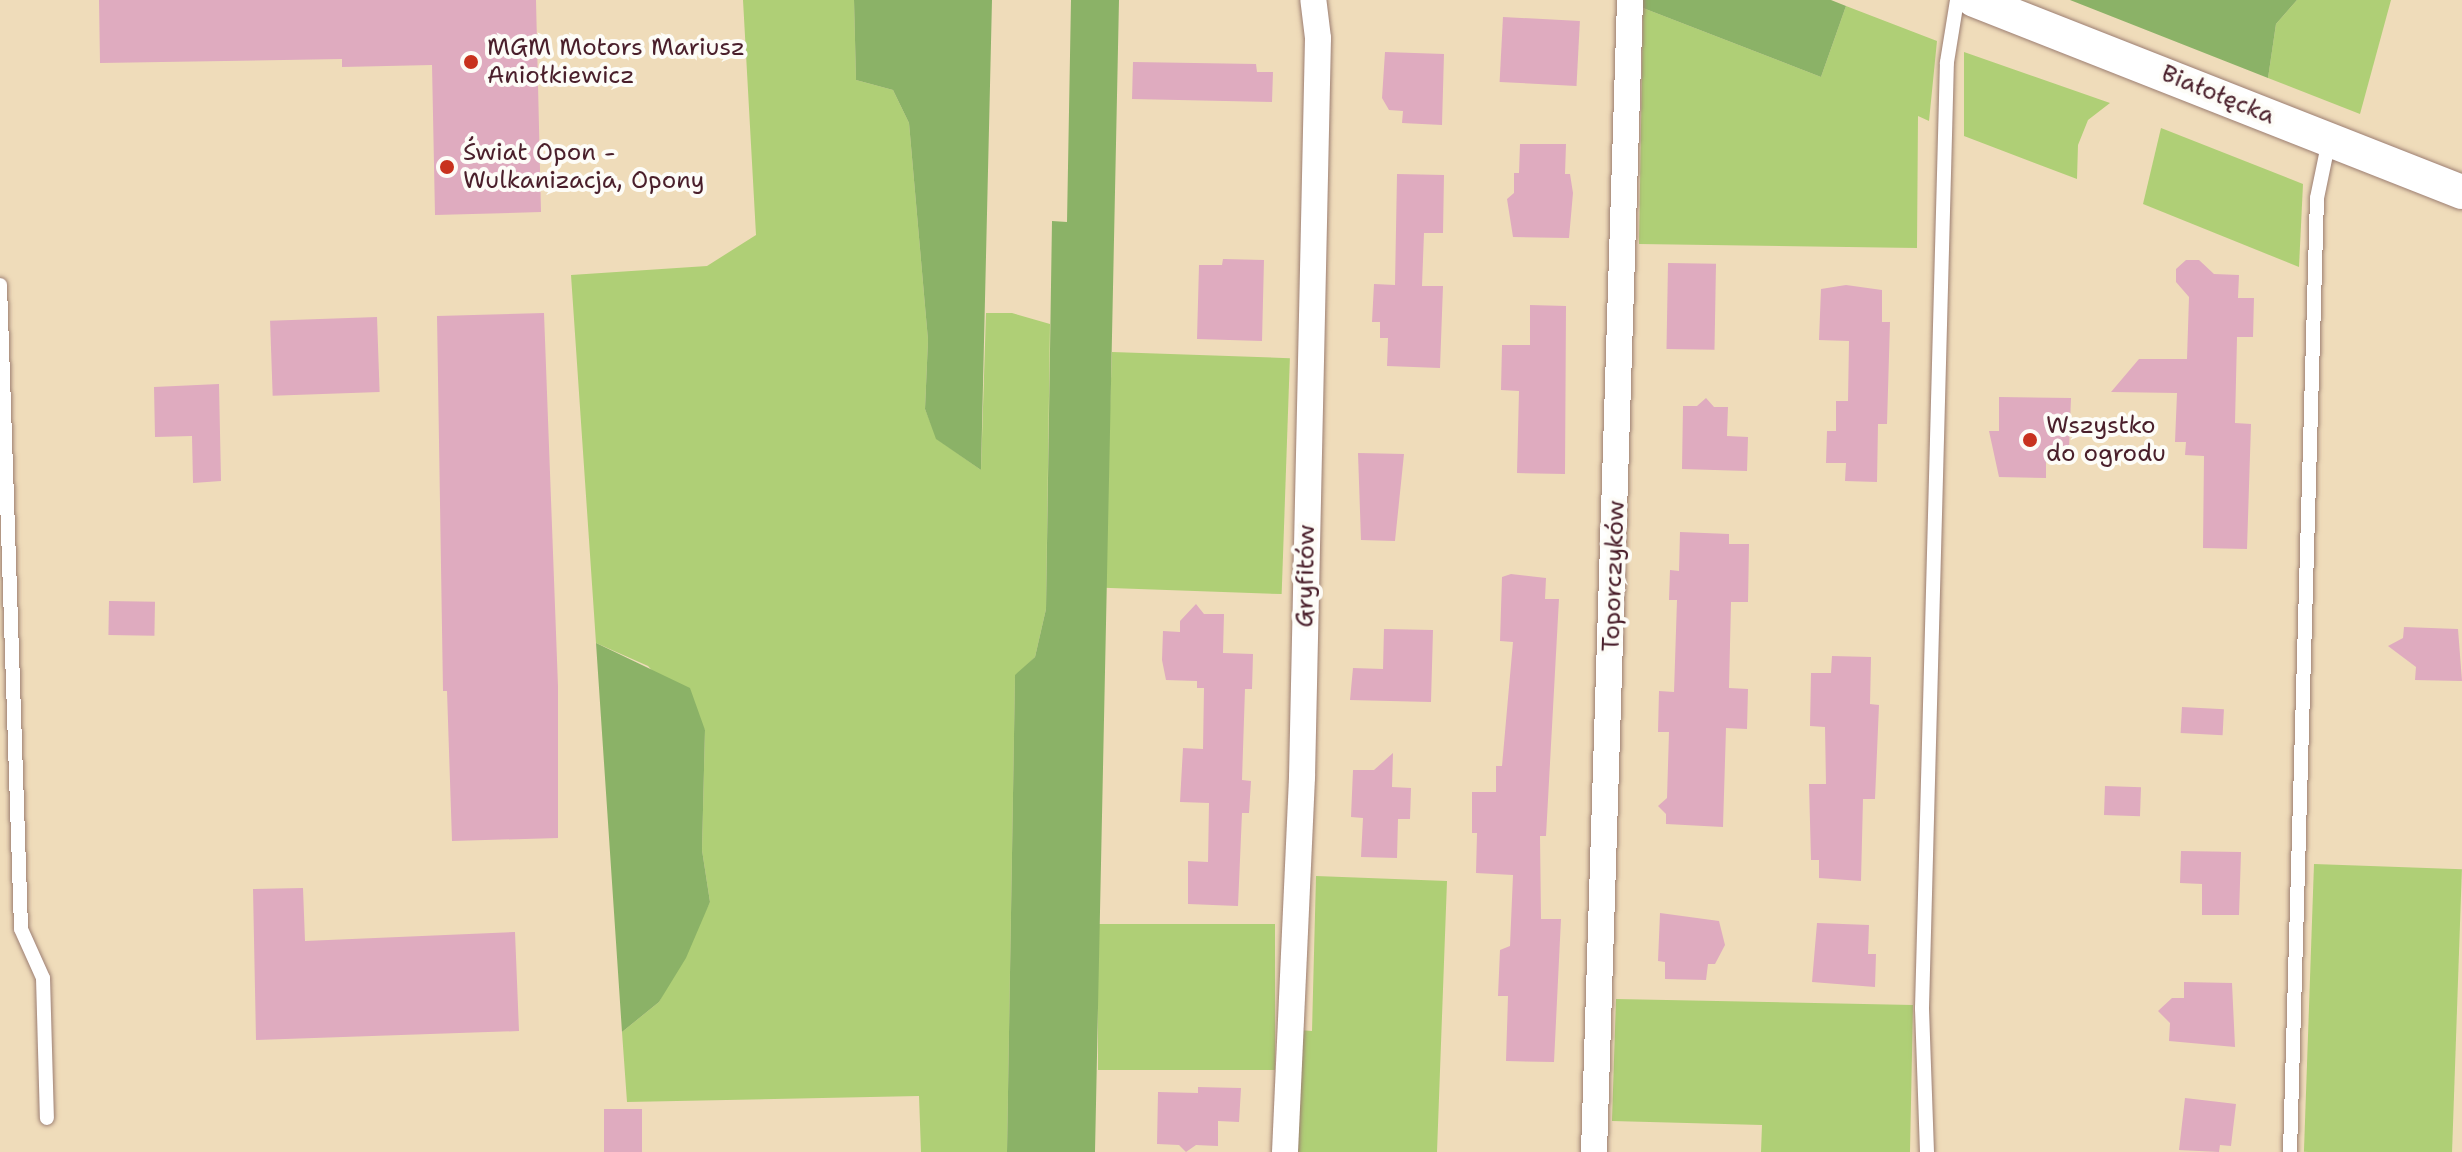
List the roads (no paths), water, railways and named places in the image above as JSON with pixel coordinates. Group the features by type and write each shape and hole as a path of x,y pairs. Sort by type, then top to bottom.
{"street":[{"name":"Gryfitów","path":"1285,1152 1302,762 1318,38 1313,0"},
{"name":"Toporczyków","path":"1594,1152 1630,0"},
{"name":"Białołęcka","path":"1974,0 2462,192"}],"lane":[{"path":"1927,1152 1922,1008 1947,62 1957,0"},
{"path":"2290,1152 2317,198 2329,139"},
{"path":"0,285 21,929 43,978 47,1118"}],"place":[{"name":"MGM Motors Mariusz Aniołkiewicz","path":"471,62"},
{"name":"Świat Opon - Wulkanizacja, Opony","path":"447,167"},
{"name":"Wszystko do ogrodu","path":"2030,440"}]}
